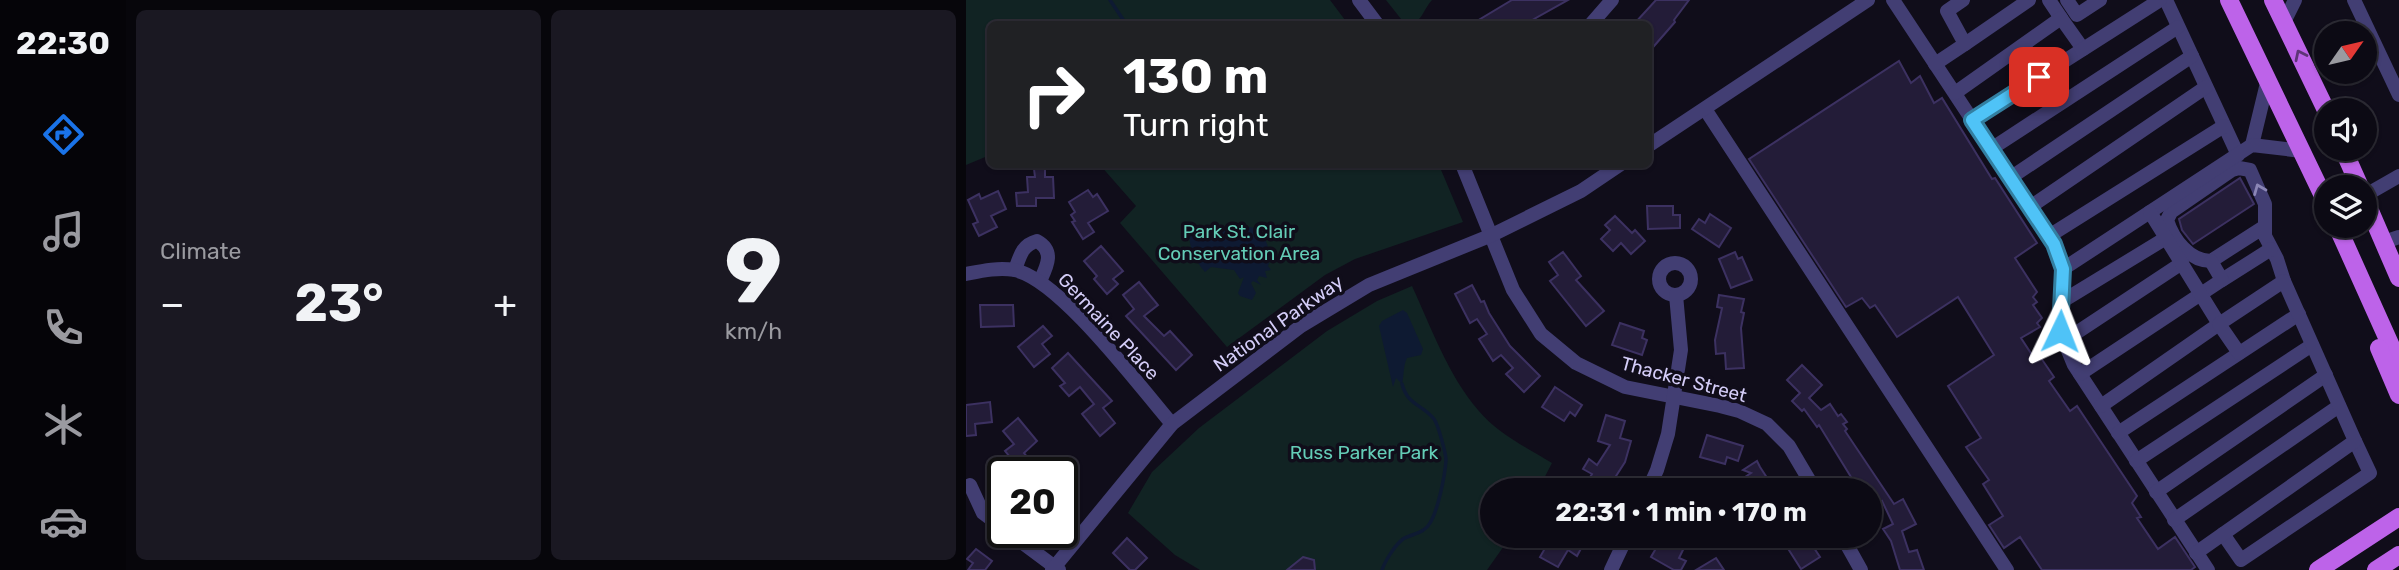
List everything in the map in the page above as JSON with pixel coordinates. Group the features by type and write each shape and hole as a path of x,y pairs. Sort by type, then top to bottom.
{"main road":[{"path":"2229,0 2314,176"},
{"path":"2273,0 2320,98"},
{"path":"2377,216 2392,240 2397,269"},
{"path":"2343,238 2399,364"},
{"path":"2365,287 2377,343 2399,395"},
{"path":"2369,537 2399,503"},
{"path":"2318,570 2399,517"}],"street":[{"path":"1359,0 1375,21"},
{"path":"1594,21 1612,0"},
{"path":"1652,143 1868,0"},
{"path":"1893,0 2049,236 2063,269 2060,331 2064,341 2080,374 2208,570"},
{"path":"1963,0 1947,11 1965,44"},
{"path":"1935,64 2029,0"},
{"path":"2049,0 2083,49"},
{"path":"2067,0 2077,15 2100,0"},
{"path":"1972,120 2160,0"},
{"path":"2165,0 2238,155"},
{"path":"2284,22 2295,0"},
{"path":"2354,0 2397,86"},
{"path":"1955,93 2061,18"},
{"path":"1991,149 2178,27"},
{"path":"2010,178 2192,56"},
{"path":"2063,269 2252,145 2268,79"},
{"path":"2030,207 2206,87"},
{"path":"1705,109 2007,570"},
{"path":"2049,236 2224,126"},
{"path":"2252,145 2302,151"},
{"name":"Thacker Street","path":"1464,168 1513,290 1541,334 1576,363 1625,387 1739,411 1767,424 1789,446 1808,478"},
{"name":"National Parkway","path":"1055,569 1171,424 1301,326 1369,285 1492,234 1581,191 1615,168"},
{"path":"2223,534 2241,560 2370,473 2271,249 2264,227 2265,204 2253,174 2245,168 2232,170 2171,212 2167,220 2187,252 2198,260 2211,261 2264,227"},
{"path":"2377,189 2399,176"},
{"path":"2150,212 2239,354"},
{"path":"2061,302 2166,238"},
{"path":"1015,270 1022,249 1038,241 1049,254 1048,264 1040,281"},
{"path":"2080,374 2271,249"},
{"path":"2211,261 2222,280"},
{"path":"2064,341 2182,263"},
{"name":"Germaine Place","path":"966,274 985,270 1015,270 1040,281 1085,323 1171,424"},
{"path":"2101,406 2284,281"},
{"path":"1653,478 1668,434 1681,351 1676,295"},
{"path":"2118,433 2298,314"},
{"path":"2136,461 2312,345"},
{"path":"2156,492 2326,375"},
{"path":"2174,520 2339,406"},
{"path":"2196,553 2355,441"},
{"path":"970,485 987,516"},
{"path":"1028,548 1055,569"},
{"path":"1611,570 1621,548"},
{"path":"1849,548 1861,570"}],"green space":[{"path":"966,0 1330,0 1346,21 987,21 987,156 966,165"},
{"path":"1386,0 1432,0 1418,20 1403,21"},
{"name":"Park St. Clair Conservation Area","path":"1103,168 1440,168 1463,222 1355,259 1325,275 1227,347 1120,223 1136,206"},
{"name":"Russ Parker Park","path":"1412,286 1449,366 1478,410 1503,433 1552,463 1544,478 1480,478 1480,548 1503,548 1487,570 1200,570 1175,555 1128,513 1152,472 1199,428 1327,331 1377,301"}],"water":[{"path":"1249,227 1262,235 1268,249 1273,252 1268,266 1271,270 1265,271 1267,278 1259,276 1257,280 1261,285 1253,281 1251,283 1256,293 1252,300 1238,293 1244,277 1240,279 1234,270 1211,267 1205,272 1193,253 1189,237 1189,231 1192,230 1239,232"},
{"path":"1403,310 1407,313 1423,349 1421,355 1407,358 1402,384 1396,378 1393,387 1379,326 1382,321"}],"building":[{"path":"1512,0 1568,0 1530,21 1477,21"},
{"path":"1656,0 1689,0 1675,22 1652,48 1652,21 1637,21"},
{"path":"1899,61 1911,83 1920,76 1934,103 1942,98 1992,179 1995,178 2037,243 2015,258 2037,292 2033,297 2037,302 2033,305 2042,318 2037,323 2040,327 2021,338 2036,361 2041,358 2054,377 2049,381 2070,411 2077,406 2137,496 2132,503 2141,517 2137,518 2158,549 2175,537 2195,567 2191,570 2042,570 2020,537 2004,548 1989,525 2003,516 1983,484 1989,480 1966,447 1981,438 1948,386 1994,355 1958,297 1897,337 1875,305 1870,308 1862,298 1846,307 1749,159"},
{"path":"1034,169 1045,169 1045,177 1053,177 1054,198 1036,198 1036,206 1017,206 1016,193 1028,192 1027,177 1035,177"},
{"path":"2240,178 2254,204 2193,244 2182,230 2179,219"},
{"path":"1088,190 1093,197 1097,194 1108,211 1088,223 1094,232 1083,239 1072,222 1075,221 1071,215 1075,212 1069,202"},
{"path":"998,191 1006,209 991,216 997,227 979,236 973,224 978,222 968,200 979,194 981,199"},
{"path":"1647,206 1673,206 1673,215 1680,215 1680,228 1648,229"},
{"path":"1710,214 1731,228 1719,247 1692,229 1699,219 1705,223"},
{"path":"1615,216 1632,233 1635,230 1645,241 1631,254 1621,243 1613,251 1601,239 1610,230 1605,225"},
{"path":"1101,246 1123,271 1113,279 1118,284 1107,294 1084,261"},
{"path":"1563,252 1581,276 1576,280 1604,311 1586,326 1550,281 1558,275 1549,262"},
{"path":"1735,252 1738,259 1742,257 1752,280 1731,288 1719,259"},
{"path":"1139,282 1158,305 1144,316 1164,336 1170,331 1192,355 1176,370 1126,316 1134,309 1123,295"},
{"path":"1472,285 1510,346 1540,376 1524,392 1506,374 1513,368 1501,355 1493,361 1479,339 1487,334 1477,319 1470,323 1455,294"},
{"path":"1719,295 1744,299 1741,328 1744,368 1726,369 1725,353 1716,354 1715,340 1722,308 1717,307"},
{"path":"980,305 1013,305 1014,326 981,327"},
{"path":"1620,323 1644,331 1642,338 1647,340 1642,355 1612,345"},
{"path":"1043,326 1052,336 1042,344 1050,354 1034,367 1018,347"},
{"path":"1068,353 1112,401 1103,408 1115,423 1100,436 1082,414 1094,404 1080,387 1069,396 1060,386 1065,383 1052,368"},
{"path":"1802,365 1822,385 1809,398 1821,410 1830,404 1838,416 1841,414 1847,422 1843,424 1847,429 1845,431 1877,478 1852,478 1819,425 1817,427 1804,409 1802,411 1792,401 1800,393 1787,380"},
{"path":"1555,387 1582,405 1575,416 1570,412 1564,421 1542,407"},
{"path":"990,402 992,422 975,424 976,435 966,436 966,405"},
{"path":"1606,415 1625,421 1620,438 1631,441 1625,462 1615,478 1589,478 1592,474 1583,469 1589,459 1597,465 1610,445 1598,441"},
{"path":"1018,418 1037,441 1024,453 1027,457 1010,457 1005,451 1014,444 1003,431"},
{"path":"1707,435 1743,446 1738,461 1727,457 1725,464 1700,457"},
{"path":"1757,461 1767,478 1744,478 1751,473 1743,470"},
{"path":"1882,486 1894,504 1903,499 1916,524 1902,531 1909,552 1917,550 1924,570 1900,570 1891,541 1883,529 1893,524 1882,501"},
{"path":"1127,538 1147,558 1135,570 1130,570 1113,553"},
{"path":"1545,548 1581,548 1577,556 1568,550 1558,567 1540,557"},
{"path":"1656,548 1680,548 1683,550 1679,558 1686,561 1681,570 1674,570 1651,557"},
{"path":"1788,548 1814,548 1820,557 1801,569"},
{"path":"976,549 992,561 985,570 968,570 973,563 967,559"},
{"path":"1303,557 1314,560 1315,570 1287,570"},
{"path":"1716,558 1724,570 1696,570"}],"waterway":[{"path":"1110,0 1124,21"},
{"path":"1382,570 1400,542 1428,527 1443,484 1446,460 1436,422 1408,397 1402,384"}],"route":[{"path":"2039,77 1972,120 2054,244 2063,269 2060,331"}]}
